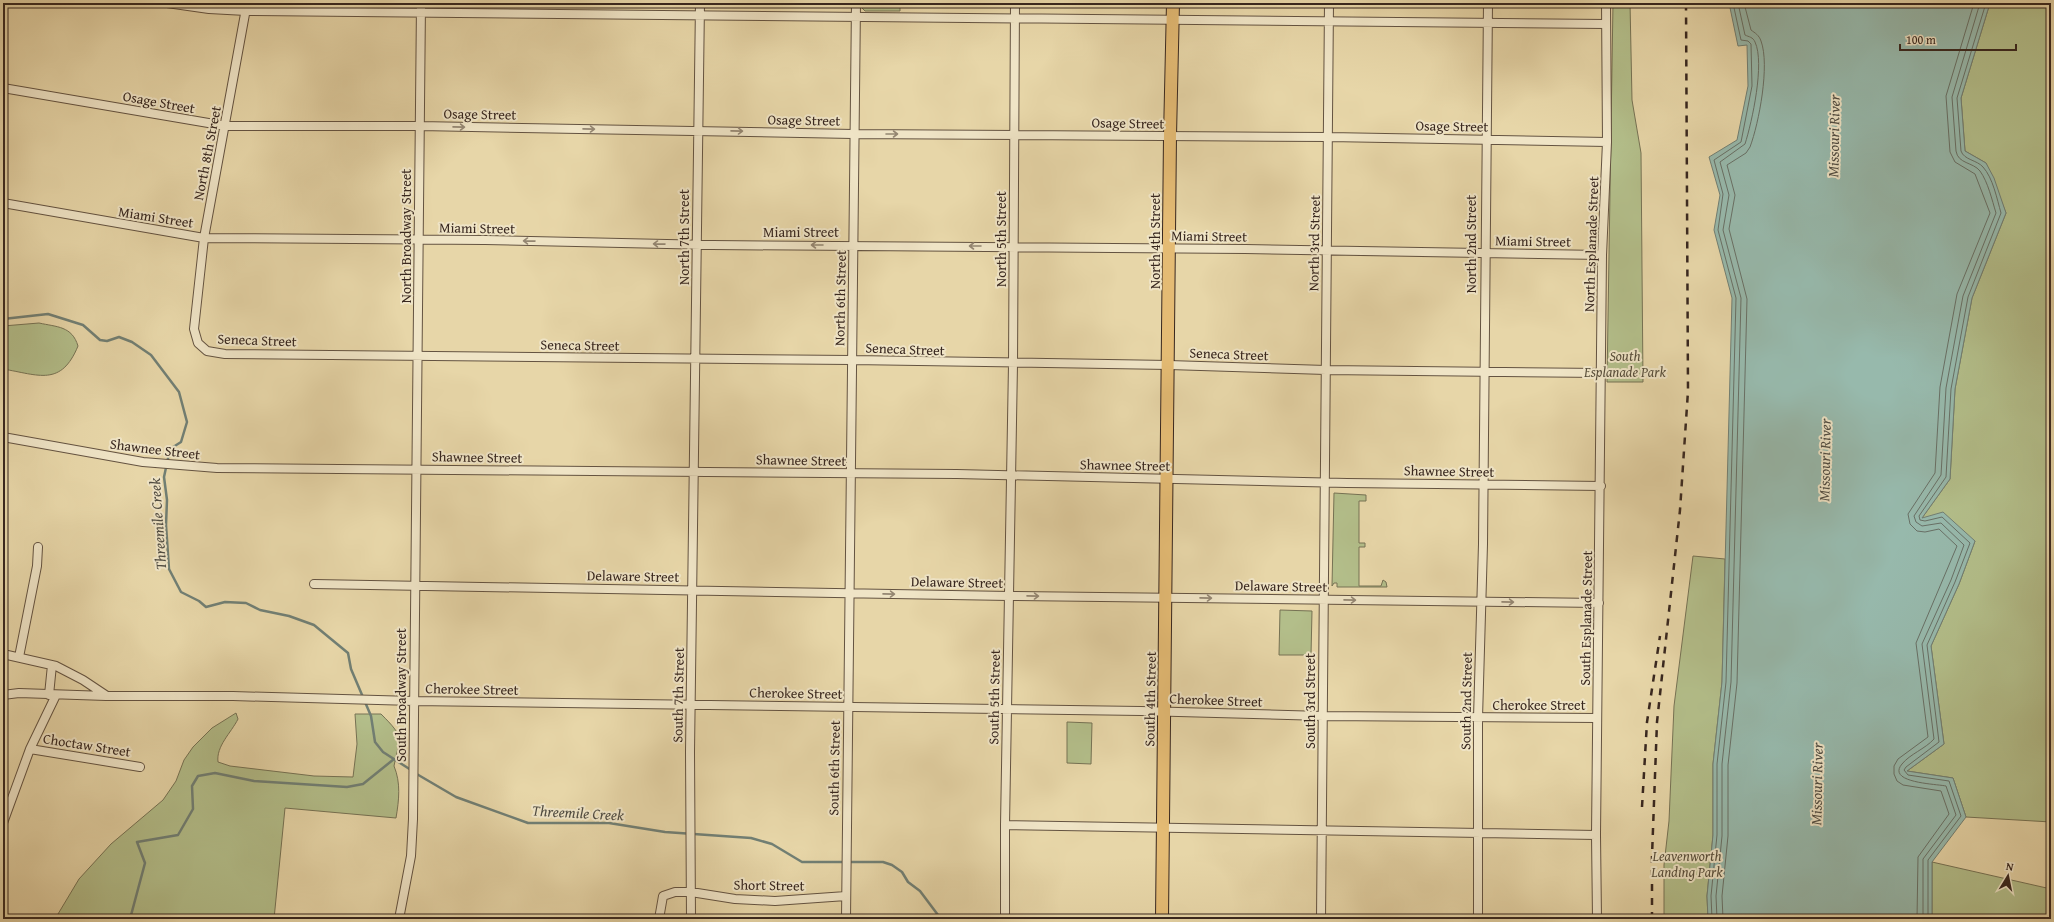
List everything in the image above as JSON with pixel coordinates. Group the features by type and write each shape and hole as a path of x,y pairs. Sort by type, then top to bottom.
{"highway":[{"name":"North 4th Street","path":"1167,479 1170,136 1173,3"},
{"name":"South 4th Street","path":"1162,919 1162,828 1167,598 1167,479"}],"street":[{"path":"167,3 209,9 247,7 421,7 700,15 1606,24"},
{"name":"North 7th Street","path":"695,472 700,3"},
{"name":"North 6th Street","path":"851,474 856,3"},
{"name":"North 5th Street","path":"1011,475 1014,246 1014,3"},
{"name":"North 3rd Street","path":"1324,483 1330,3"},
{"name":"North 2nd Street","path":"1483,484 1485,139 1488,3"},
{"name":"North Esplanade Street","path":"1601,486 1602,256 1607,142 1606,3"},
{"name":"North 8th Street","path":"207,351 198,343 194,328 204,238 247,7"},
{"name":"North Broadway Street","path":"416,469 420,240 421,7"},
{"name":"Osage Street","path":"3,88 226,126 420,126 854,134 1328,137 1607,142"},
{"name":"Miami Street","path":"3,203 204,238 697,245 1014,246 1327,250 1602,256"},
{"name":"Seneca Street","path":"207,351 225,354 852,360 1013,364 1169,365 1326,370 1602,373"},
{"name":"Shawnee Street","path":"3,437 143,462 194,467 1011,475 1324,483 1601,486"},
{"name":"South Broadway Street","path":"399,919 411,856 414,743 413,701 416,469"},
{"name":"South 7th Street","path":"691,919 690,800 695,472"},
{"name":"South 6th Street","path":"846,919 851,474"},
{"name":"South 5th Street","path":"1005,919 1005,826 1011,475"},
{"name":"South 3rd Street","path":"1321,919 1324,483"},
{"name":"South 2nd Street","path":"1478,919 1478,718 1483,484"},
{"name":"South Esplanade Street","path":"1597,919 1597,718 1601,486"},
{"path":"19,658 37,566 38,547"},
{"name":"Delaware Street","path":"314,584 1009,596 1599,603"},
{"path":"3,654 52,665 83,680 107,696"},
{"path":"3,823 30,749 53,695 52,665"},
{"name":"Cherokee Street","path":"3,695 19,692 53,695 232,696 341,700 1164,712 1323,716 1597,718"},
{"name":"Choctaw Street","path":"30,749 140,767"},
{"path":"1005,826 1596,835"},
{"name":"Short Street","path":"659,919 663,896 675,892 691,892 735,899 775,902 846,896"}],"green space":[{"path":"862,3 900,3 900,11 865,11 862,8"},
{"name":"South Esplanade Park","path":"1613,3 1630,3 1632,100 1641,153 1643,382 1607,382"},
{"path":"1990,3 2051,3 2051,822 1966,817 1953,778 1907,771 1944,744 1931,646 1959,584 1975,541 1922,518 1950,479 1955,389 1972,298 2006,213 1986,163 1965,151 1961,98"},
{"path":"39,323 63,328 75,339 78,346 64,368 56,373 48,375 28,374 3,369 3,326"},
{"path":"1334,493 1366,495 1366,501 1359,501 1359,543 1365,543 1365,547 1359,547 1359,586 1381,586 1383,580 1386,582 1387,587 1337,587 1337,583 1334,583 1332,586"},
{"name":"Leavenworth Landing Park","path":"1693,556 1725,559 1722,682 1713,764 1713,835 1707,896 1708,919 1664,919 1664,865 1669,821 1674,706"},
{"path":"1280,610 1312,611 1311,655 1279,655"},
{"path":"236,713 238,719 219,750 218,762 230,766 314,776 353,777 357,744 355,714 381,714 394,728 399,738 394,766 398,779 399,792 396,818 285,808 274,919 55,919 79,879 111,844 163,800 176,781 184,760 193,747 212,728"},
{"path":"1067,722 1092,723 1091,764 1067,763"},
{"path":"1932,862 2051,889 2051,919 1932,919"}],"water":[{"name":"Missouri River","path":"1729,3 1990,3 1961,98 1965,151 1986,163 1994,178 2006,213 1972,298 1955,389 1950,479 1922,518 1943,512 1975,541 1959,584 1931,646 1944,744 1907,771 1953,778 1966,817 1932,862 1932,919 1708,919 1707,896 1713,835 1713,764 1722,682 1732,298 1714,230 1720,195 1709,157 1737,140 1748,86 1747,45 1738,46"}],"waterway":[{"name":"Threemile Creek","path":"3,319 48,314 83,325 100,340 107,341 119,337 132,342 151,355 179,392 187,422 181,442 170,449 164,477 167,500 166,525 169,569 181,592 199,601 206,607 225,602 246,603 260,610 289,616 314,625 348,653 351,669 371,716 375,742 383,752 411,770"},
{"path":"130,919 145,863 137,842 178,835 193,809 192,786 198,776 215,773 254,781 347,787 363,784 394,759"},
{"name":"Threemile Creek","path":"415,773 456,797 528,823 609,823 665,832 751,838 772,844 802,862 883,862 892,865 902,872 908,882 920,891 941,919"}],"railway":[{"path":"1652,919 1652,856 1657,722 1680,510 1688,391 1686,3"},
{"path":"1642,807 1647,722 1660,636"}]}
